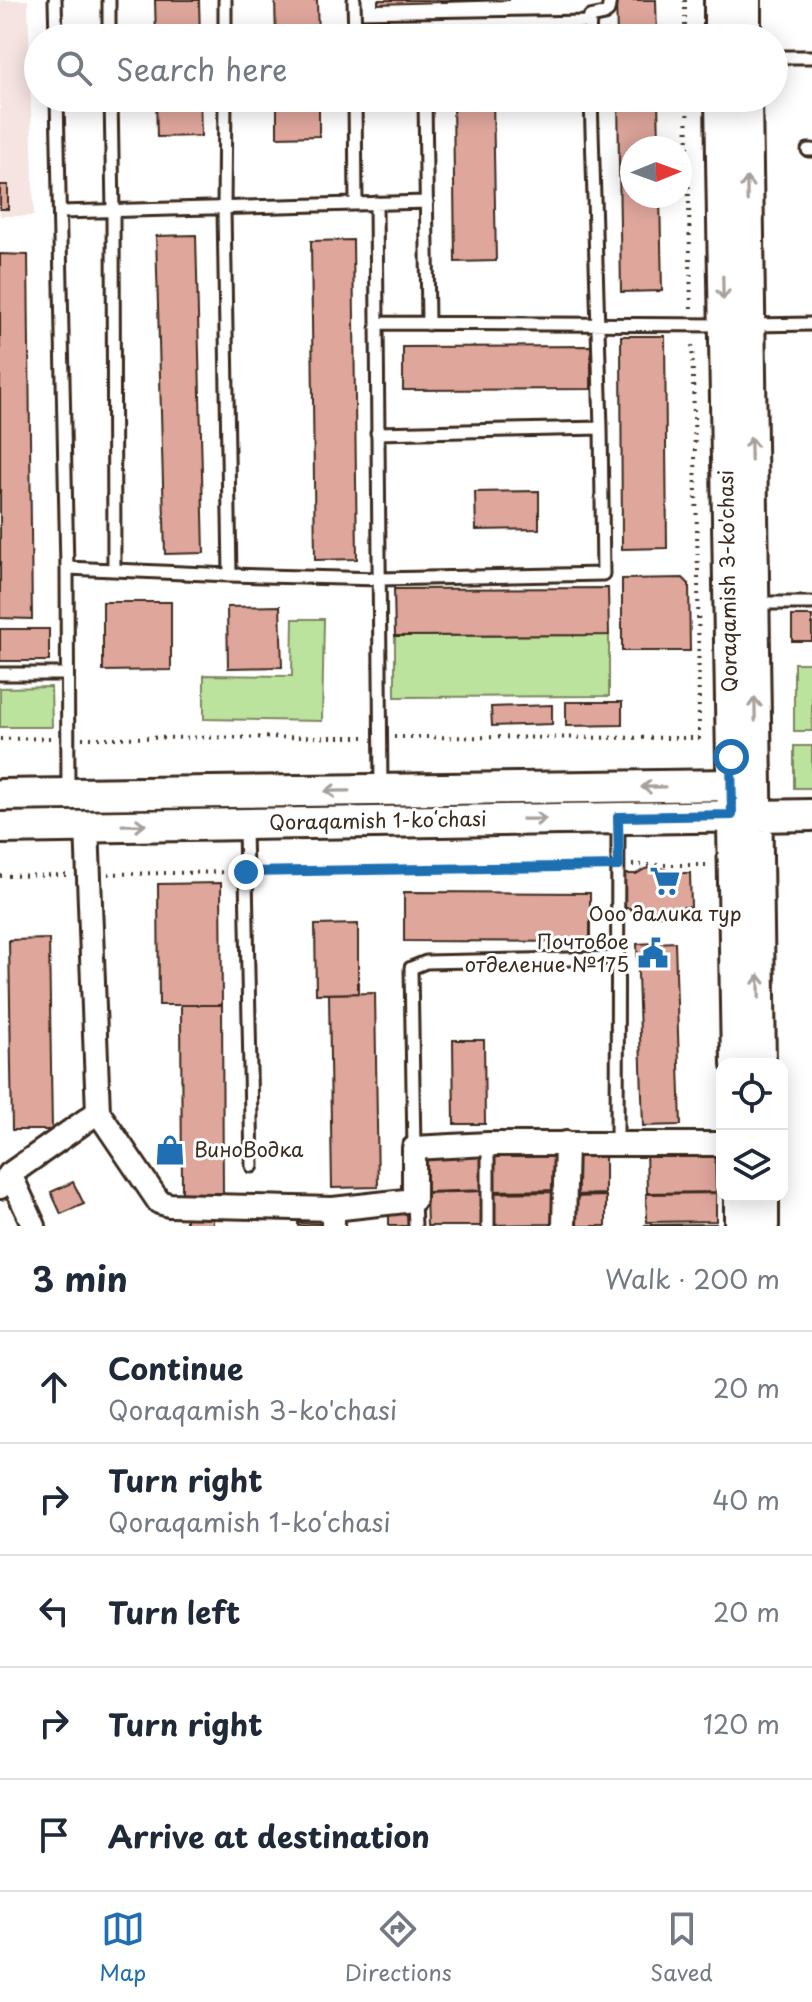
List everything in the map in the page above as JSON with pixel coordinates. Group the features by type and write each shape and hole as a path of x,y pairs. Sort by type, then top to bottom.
{"main road":[{"path":"720,0 720,24"},
{"path":"745,0 745,24"},
{"name":"Qoraqamish 3-ko'chasi","path":"722,112 753,603 737,1058"},
{"name":"Qoraqamish 3-ko'chasi","path":"745,112 736,325 731,785 744,815 760,1058"},
{"name":"Qoraqamish 1-koʻchasi","path":"0,795 731,785"},
{"name":"Qoraqamish 1-koʻchasi","path":"0,828 812,815"},
{"path":"740,1202 740,1226"},
{"path":"763,1202 763,1226"}],"street":[{"path":"87,826 98,1112 159,1202 333,1218 414,1200 414,1148 488,1144 716,1144"},
{"path":"34,1226 3,1176 98,1112"},
{"path":"564,1226 566,1143"}],"lane":[{"path":"55,0 56,24"},
{"path":"109,0 109,24"},
{"path":"225,0 225,24"},
{"path":"354,0 354,24"},
{"path":"478,24 588,22 593,15 608,11 610,0"},
{"path":"788,57 812,57"},
{"path":"57,112 67,568 68,794"},
{"path":"111,112 114,569"},
{"path":"225,112 230,575"},
{"path":"355,112 356,204"},
{"path":"425,112 428,324"},
{"path":"67,568 380,579 603,574 591,112"},
{"path":"60,212 427,202"},
{"path":"376,203 381,790"},
{"path":"378,323 812,324"},
{"path":"377,433 601,428"},
{"path":"753,603 812,603"},
{"path":"0,674 67,674"},
{"path":"617,1144 618,817"},
{"path":"245,823 252,1166"},
{"path":"414,1148 411,968 426,962 617,958"},
{"path":"488,1144 488,1226"},
{"path":"414,1200 415,1226"}],"path":[{"path":"685,0 685,24"},
{"path":"0,739 699,738 687,112"},
{"path":"0,876 714,865"}],"shaded area":[{"path":"0,0 28,0 29,24 24,24 24,112 31,112 34,216 0,216"}],"green space":[{"path":"293,619 324,619 322,721 204,719 204,675 292,676"},
{"path":"609,635 609,696 395,697 395,636"},
{"path":"794,663 812,663 812,731 794,731"},
{"path":"51,687 52,727 0,727 0,688"},
{"path":"794,746 812,746 812,788 794,788"},
{"path":"694,797 694,806 0,817 0,808"}],"building":[{"path":"155,0 199,0 200,24 156,24"},
{"path":"275,0 317,0 318,24 276,24"},
{"path":"378,0 510,0 378,4"},
{"path":"616,0 656,0 657,24 617,24"},
{"path":"156,112 200,112 201,136 157,137"},
{"path":"277,112 319,112 319,136 277,137"},
{"path":"453,112 493,112 496,261 455,262"},
{"path":"618,112 658,112 659,136 620,136 620,208 660,208 662,291 621,292"},
{"path":"0,185 8,185 8,209 0,209"},
{"path":"196,235 204,553 165,554 156,236"},
{"path":"353,240 357,559 315,560 311,241"},
{"path":"0,254 28,255 32,619 0,618"},
{"path":"621,336 665,336 667,548 622,549"},
{"path":"591,346 591,389 403,390 403,347"},
{"path":"539,491 539,529 476,530 475,492"},
{"path":"683,578 689,584 690,651 622,651 622,579"},
{"path":"608,588 609,635 395,636 394,589"},
{"path":"103,602 171,602 171,670 103,671"},
{"path":"280,606 282,667 228,668 227,607"},
{"path":"792,616 812,616 812,641 792,641"},
{"path":"0,629 49,629 49,661 0,661"},
{"path":"566,702 622,702 622,725 566,726"},
{"path":"552,705 552,724 492,726 491,707"},
{"path":"654,867 673,873 690,873 691,907 663,907 663,915 636,916 630,908 621,908 621,874 636,874"},
{"path":"221,883 222,1005 159,1005 158,884"},
{"path":"404,892 590,893 590,942 404,941"},
{"path":"358,924 358,993 316,994 315,925"},
{"path":"49,939 52,1130 12,1130 9,940"},
{"path":"675,942 681,1125 643,1126 637,944"},
{"path":"375,993 378,1187 332,1188 329,994"},
{"path":"181,1005 222,1005 223,1193 182,1193"},
{"path":"453,1040 484,1040 485,1124 454,1124"},
{"path":"715,1147 716,1192 647,1193 646,1148"},
{"path":"485,1150 485,1190 427,1192 426,1152"},
{"path":"605,1151 605,1194 572,1195 572,1152"},
{"path":"490,1157 556,1157 557,1190 491,1191"},
{"path":"73,1182 84,1204 61,1214 51,1192"},
{"path":"485,1191 486,1226 427,1226 426,1193"},
{"path":"556,1192 557,1224 490,1225 490,1193"},
{"path":"716,1193 716,1221 647,1222 646,1194"},
{"path":"606,1196 606,1226 572,1226 572,1197"},
{"path":"389,1211 412,1211 412,1226 389,1226"},
{"path":"186,1215 213,1216 213,1226 186,1226"},
{"path":"298,1223 325,1224 325,1226 298,1226"},
{"path":"645,1225 716,1226 645,1226"}],"place":[{"name":"Ооо далика тур","path":"665,881"},
{"name":"Почтовое отделение №175","path":"653,953"},
{"name":"ВиноВодка","path":"170,1150"}],"route":[{"path":"246,872 619,866 618,817 732,815 731,757"}]}
